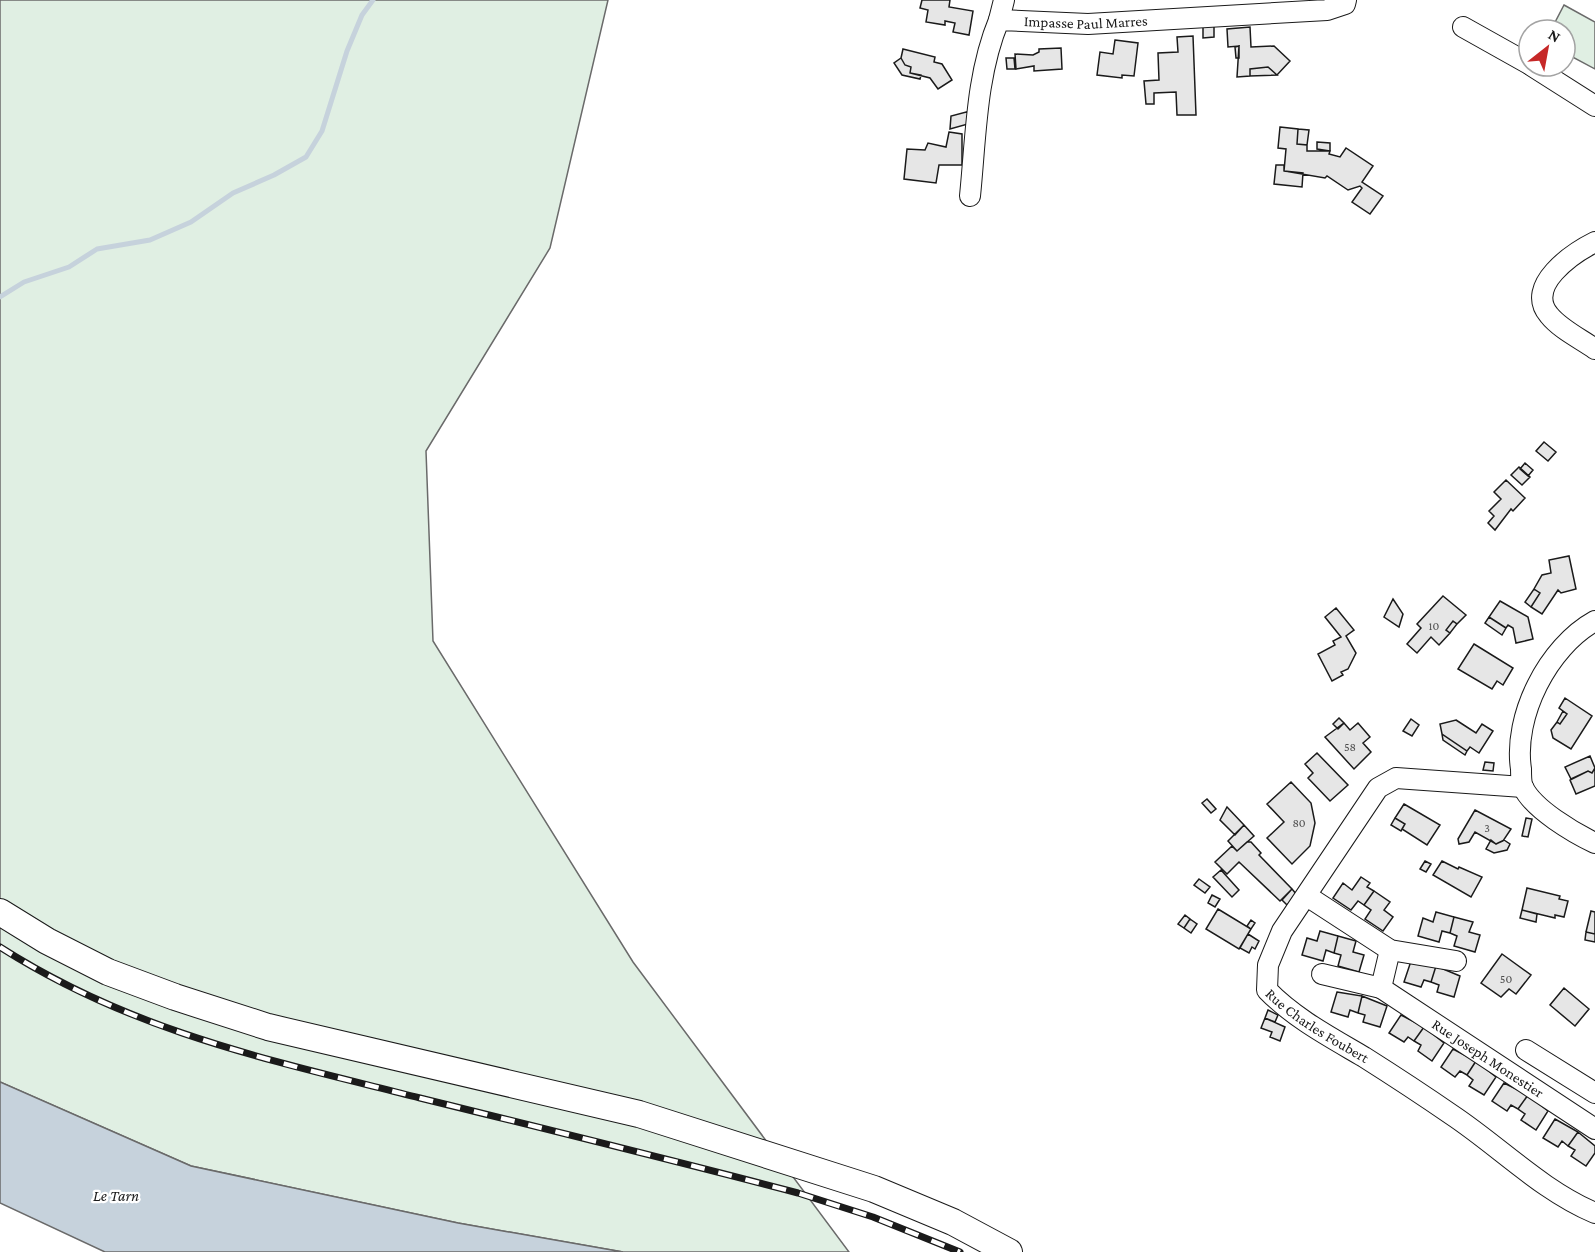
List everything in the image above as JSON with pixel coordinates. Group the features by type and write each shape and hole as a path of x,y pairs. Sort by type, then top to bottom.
{"main road":[{"path":"0,912 47,941 108,972 175,997 268,1027 661,1121 874,1189 953,1222 1009,1252"}],"street":[{"path":"970,196 983,72 988,46 999,20 1004,0"},
{"name":"Impasse Paul Marres","path":"999,20 1088,24 1327,10 1345,4 1346,0"},
{"path":"1463,27 1517,57"},
{"path":"1551,78 1595,106"},
{"path":"1588,245 1550,277 1543,292 1542,303 1549,316 1595,349"},
{"path":"1595,621 1585,626 1562,648 1528,702 1522,724 1519,757 1523,787 1547,812 1569,830 1595,843"},
{"name":"Rue Charles Foubert","path":"1523,787 1396,778 1378,788 1282,931 1268,965 1267,990 1281,1004 1313,1026 1455,1116 1540,1182 1574,1204 1595,1213"},
{"path":"1307,896 1390,950 1456,961"},
{"path":"1381,988 1390,950"},
{"name":"Rue Joseph Monestier","path":"1322,974 1381,988 1595,1129"},
{"path":"1526,1050 1595,1093"}],"green space":[{"path":"0,0 608,0 550,248 426,451 433,641 633,962 849,1252 623,1252 458,1223 191,1166 0,1082"},
{"path":"1564,5 1595,22 1595,69 1577,59 1577,18 1557,18"}],"water":[{"name":"Le Tarn","path":"0,1082 191,1166 458,1223 623,1252 105,1252 0,1203"}],"building":[{"path":"922,0 950,0 949,7 973,11 969,35 953,32 955,23 945,21 945,25 926,22 928,10 920,8"},
{"path":"1203,24 1214,24 1214,37 1203,38"},
{"path":"1250,27 1251,47 1274,46 1290,61 1277,75 1268,67 1250,69 1250,76 1237,77 1239,46 1228,47 1227,29"},
{"path":"1193,36 1196,115 1177,115 1176,92 1154,93 1154,104 1146,104 1144,81 1159,80 1158,53 1178,52 1177,37"},
{"path":"1115,40 1138,43 1134,76 1122,75 1122,78 1097,75 1100,52 1113,54"},
{"path":"1239,46 1239,58 1236,58 1235,47"},
{"path":"1061,48 1062,69 1034,71 1034,66 1016,69 1015,54 1033,55 1039,52 1039,49"},
{"path":"903,49 935,57 934,62 942,64 952,80 938,89 930,78 910,73 911,67 905,65 901,58"},
{"path":"901,58 905,65 911,67 910,73 921,75 920,79 902,75 894,63"},
{"path":"1006,58 1014,58 1015,69 1007,69"},
{"path":"1268,67 1277,75 1250,76 1250,69"},
{"path":"970,111 968,124 950,129 951,116"},
{"path":"1280,127 1298,129 1297,144 1307,145 1307,151 1330,151 1329,154 1340,157 1346,148 1373,166 1362,182 1383,196 1370,214 1352,202 1362,188 1360,186 1348,190 1327,176 1325,178 1284,171 1286,149 1278,148"},
{"path":"1298,129 1309,130 1307,145 1297,144"},
{"path":"949,132 962,134 962,165 939,165 936,183 904,179 907,149 925,150 928,143 946,147"},
{"path":"1317,142 1330,143 1330,151 1317,149"},
{"path":"1276,165 1284,165 1284,171 1303,173 1302,187 1274,184"},
{"path":"1544,442 1556,452 1548,461 1536,451"},
{"path":"1525,463 1533,470 1528,476 1520,469"},
{"path":"1519,467 1530,477 1522,485 1511,475"},
{"path":"1506,480 1525,498 1513,511 1511,509 1495,530 1488,523 1494,516 1489,511 1501,499 1494,492"},
{"path":"1569,556 1576,589 1561,593 1558,590 1542,614 1531,607 1540,593 1534,589 1542,575 1551,573 1549,560"},
{"path":"1534,589 1540,593 1531,607 1525,602"},
{"path":"1443,596 1466,615 1457,624 1453,621 1446,630 1450,633 1439,645 1431,637 1417,653 1407,644 1421,628 1417,624"},
{"path":"1393,599 1403,614 1399,627 1384,617"},
{"path":"1500,601 1528,617 1533,639 1516,643 1513,628 1508,625 1506,628 1489,617"},
{"path":"1336,608 1354,630 1346,636 1356,653 1348,669 1341,672 1343,675 1332,681 1318,654 1335,645 1333,641 1341,637 1325,617"},
{"path":"1489,617 1506,628 1502,635 1485,623"},
{"path":"1453,621 1457,624 1450,633 1446,630"},
{"path":"1474,644 1513,668 1503,685 1497,681 1492,689 1458,669"},
{"path":"1565,698 1592,716 1571,749 1553,738 1551,730 1557,722 1560,724 1567,714 1559,708"},
{"path":"1563,711 1567,714 1560,724 1557,722"},
{"path":"1339,718 1344,723 1338,729 1333,724"},
{"path":"1411,719 1419,725 1412,736 1403,731"},
{"path":"1456,720 1476,733 1482,724 1493,731 1479,753 1470,747 1467,751 1442,734 1440,724"},
{"path":"1344,723 1350,730 1358,723 1370,737 1363,743 1371,752 1354,769 1325,737"},
{"path":"1442,734 1467,751 1465,755 1443,740"},
{"path":"1317,753 1348,785 1330,801 1308,778 1313,773 1305,764"},
{"path":"1590,756 1595,768 1592,773 1588,771 1571,779 1565,767"},
{"path":"1485,762 1494,763 1493,771 1483,770"},
{"path":"1595,768 1595,786 1576,794 1570,780 1588,771 1592,773"},
{"path":"1291,782 1311,803 1315,823 1310,846 1292,864 1267,838 1284,822 1267,804"},
{"path":"1207,799 1216,809 1211,813 1202,803"},
{"path":"1404,804 1440,825 1427,845 1402,829 1405,824 1395,818"},
{"path":"1227,807 1244,825 1235,835 1220,820"},
{"path":"1475,810 1511,829 1503,841 1496,844 1475,832 1469,842 1459,844 1458,839"},
{"path":"1395,818 1405,824 1401,831 1391,825"},
{"path":"1526,818 1532,819 1528,837 1522,836"},
{"path":"1244,825 1254,836 1237,851 1228,841"},
{"path":"1491,840 1496,844 1504,840 1510,844 1507,850 1494,853 1486,849"},
{"path":"1247,842 1251,842 1261,853 1259,855 1292,889 1280,901 1239,862 1227,874 1215,862 1232,846 1237,851"},
{"path":"1425,861 1431,864 1426,872 1420,869"},
{"path":"1442,861 1482,877 1471,897 1433,875"},
{"path":"1221,870 1239,890 1232,897 1213,877"},
{"path":"1361,877 1370,883 1367,887 1374,891 1364,905 1358,901 1351,910 1333,898 1343,883 1352,890"},
{"path":"1199,879 1210,887 1205,893 1194,885"},
{"path":"1527,888 1560,896 1559,899 1568,901 1564,917 1555,915 1555,918 1522,910"},
{"path":"1292,889 1297,895 1287,905 1282,900"},
{"path":"1374,891 1390,902 1384,910 1393,917 1383,931 1365,919 1371,910 1364,905"},
{"path":"1212,895 1220,899 1215,907 1208,903"},
{"path":"1218,909 1251,929 1239,949 1206,929"},
{"path":"1522,910 1537,914 1536,922 1520,918"},
{"path":"1591,911 1595,912 1595,934 1586,932"},
{"path":"1436,912 1454,917 1450,933 1442,931 1439,942 1418,936 1423,918 1433,922"},
{"path":"1185,915 1190,919 1184,928 1178,924"},
{"path":"1454,917 1473,922 1469,932 1480,935 1475,952 1454,946 1457,936 1450,933"},
{"path":"1190,919 1197,924 1191,933 1184,928"},
{"path":"1251,920 1255,923 1251,929 1247,926"},
{"path":"1320,931 1338,936 1334,953 1326,950 1323,961 1302,955 1307,938 1317,941"},
{"path":"1586,932 1595,934 1595,942 1585,940"},
{"path":"1248,934 1259,941 1255,949 1252,947 1249,953 1240,948"},
{"path":"1338,936 1356,941 1353,952 1364,955 1359,972 1338,966 1341,955 1334,953"},
{"path":"1502,954 1531,975 1516,994 1509,989 1501,997 1481,983"},
{"path":"1411,961 1436,966 1431,982 1424,980 1421,987 1404,982"},
{"path":"1436,966 1460,976 1454,997 1437,992 1439,985 1431,982"},
{"path":"1564,988 1589,1009 1575,1026 1550,1005"},
{"path":"1337,992 1362,996 1358,1013 1350,1010 1348,1017 1331,1012"},
{"path":"1362,996 1387,1006 1380,1027 1363,1022 1365,1015 1358,1013"},
{"path":"1268,1010 1278,1015 1275,1022 1265,1018"},
{"path":"1401,1015 1424,1027 1414,1041 1408,1037 1404,1042 1389,1033"},
{"path":"1265,1018 1285,1027 1280,1041 1270,1037 1272,1032 1261,1028"},
{"path":"1424,1027 1444,1043 1432,1061 1418,1051 1421,1045 1414,1041"},
{"path":"1453,1049 1476,1061 1467,1075 1460,1071 1455,1077 1441,1067"},
{"path":"1476,1061 1496,1077 1484,1095 1469,1086 1473,1080 1467,1075"},
{"path":"1504,1083 1528,1095 1518,1109 1511,1105 1507,1111 1492,1101"},
{"path":"1528,1095 1548,1111 1536,1130 1521,1120 1525,1114 1518,1109"},
{"path":"1555,1119 1578,1132 1568,1146 1562,1141 1558,1147 1543,1138"},
{"path":"1578,1132 1595,1146 1595,1153 1586,1166 1571,1156 1575,1150 1568,1146"}],"waterway":[{"path":"0,297 24,282 69,267 97,249 150,240 191,222 233,193 274,175 306,157 322,131 347,51 362,15 373,0"}],"railway":[{"path":"0,947 50,976 101,1001 204,1040 310,1070 798,1193 873,1217 960,1252"}]}
